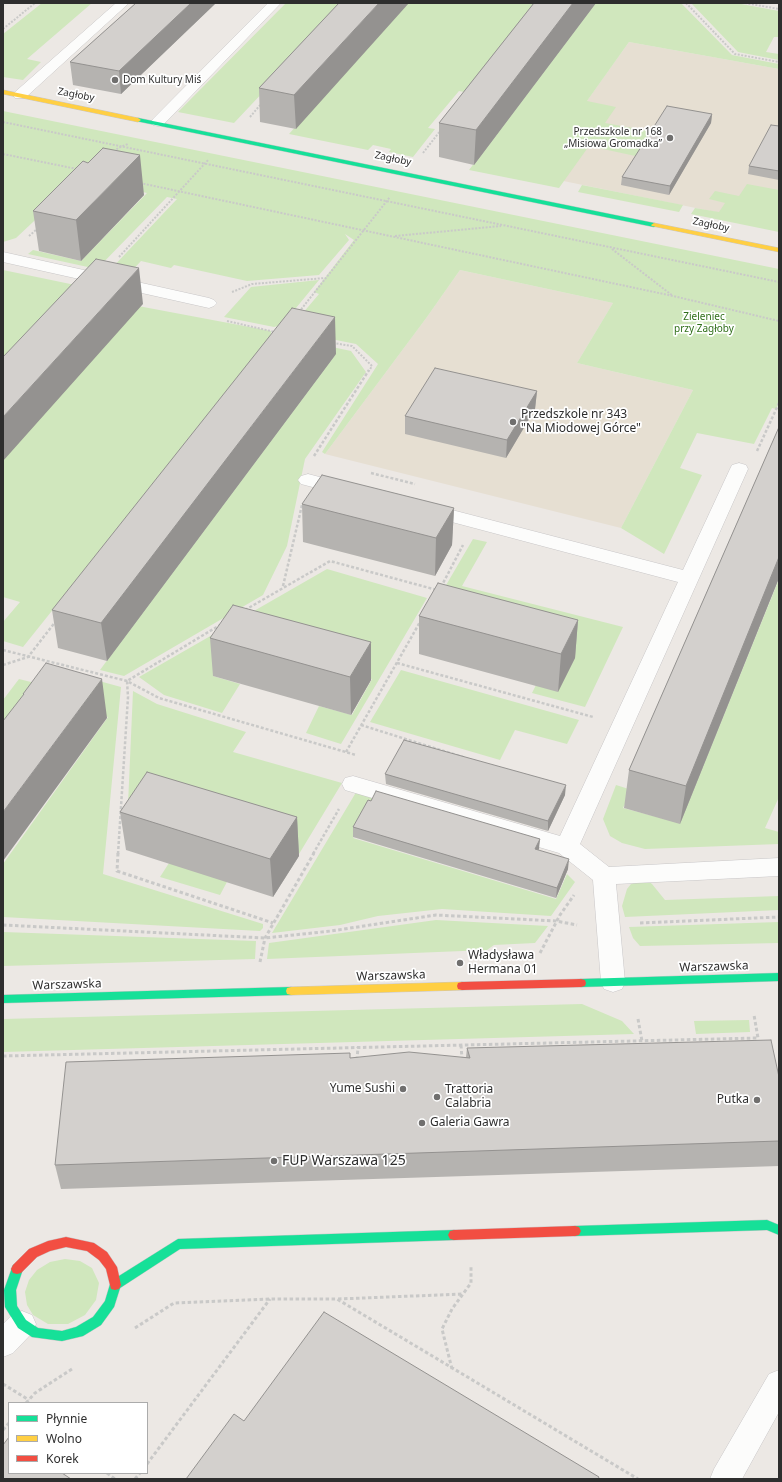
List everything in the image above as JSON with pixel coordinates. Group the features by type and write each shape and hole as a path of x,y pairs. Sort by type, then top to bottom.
{"street":[{"name":"Zagłoby","path":"3,92 231,137 779,250"},
{"path":"567,847 739,469"},
{"path":"308,480 361,493"},
{"path":"407,505 689,578"},
{"path":"353,784 567,847 604,876 779,867"},
{"path":"604,876 613,982"},
{"name":"Warszawska","path":"3,999 779,977"},
{"path":"115,1285 178,1244 767,1225 779,1230"},
{"path":"66,1242 90,1246 103,1256 111,1267 115,1285 110,1303 97,1321 79,1332 62,1336 48,1336 36,1333 22,1324 11,1307 10,1290 17,1269 33,1253 48,1246 66,1242"},
{"path":"3,1344 22,1324"},
{"path":"725,1479 779,1384"}],"lane":[{"path":"20,95 123,3"},
{"path":"152,121 275,3"},
{"path":"5,257 208,303"}],"path":[{"path":"3,30 35,3"},
{"path":"686,3 735,54 779,62"},
{"path":"745,3 779,9"},
{"path":"97,278 262,104"},
{"path":"110,156 118,148 128,143 152,121"},
{"path":"3,122 779,282"},
{"path":"296,316 444,125"},
{"path":"3,154 78,170"},
{"path":"136,182 673,296 779,320"},
{"path":"5,257 40,226"},
{"path":"392,236 504,226"},
{"path":"611,248 673,296"},
{"path":"208,303 252,284 325,278"},
{"path":"221,319 277,333"},
{"path":"282,587 313,458 372,366 352,346 329,342"},
{"path":"755,454 779,403"},
{"path":"435,597 475,522"},
{"path":"242,611 330,561 439,590"},
{"path":"346,752 424,617"},
{"path":"3,665 28,657 57,620"},
{"path":"127,681 222,624"},
{"path":"3,650 127,681 159,698 368,758 265,938 257,992"},
{"path":"397,663 623,725"},
{"path":"127,681 128,697 117,871 273,923"},
{"path":"361,725 465,757"},
{"path":"539,957 556,921 577,890"},
{"path":"3,925 265,938 331,932 436,915 556,921 576,925"},
{"path":"639,923 779,917"},
{"path":"754,1015 760,1046"},
{"path":"638,1019 642,1041"},
{"path":"3,1056 758,1038"},
{"path":"663,1040 664,1048"},
{"path":"461,1045 463,1063"},
{"path":"357,1066 358,1047"},
{"path":"452,1369 442,1329 452,1309 471,1283 471,1235"},
{"path":"134,1329 174,1303 464,1294"},
{"path":"148,1463 270,1299"},
{"path":"337,1299 638,1479"},
{"path":"3,1384 28,1402 35,1393 75,1367"}],"shaded area":[{"name":"Przedszkole nr 168 „Misiowa Gromadka”","path":"629,42 779,69 779,225 534,175"},
{"name":"Przedszkole nr 343 \"Na Miodowej Górce\"","path":"460,270 613,303 577,363 693,390 621,528 325,454"}],"green space":[{"path":"42,3 92,3 27,59 41,62 23,80 3,77 3,34"},
{"path":"286,3 347,3 234,123 178,112"},
{"path":"406,3 535,3 464,92 459,91 428,128 435,129 413,157 389,152 391,149 373,145 368,150 289,134"},
{"path":"594,3 681,3 732,55 779,64 779,69 629,42 587,101 616,107 605,123 656,132 640,157 589,146 559,188 469,170"},
{"path":"691,3 736,3 779,11 779,37 774,37 766,52 779,54 779,60 738,52"},
{"name":"Zieleniec przy Zagłoby","path":"3,111 779,269 779,403 776,409 772,408 754,444 697,433 680,468 702,475 664,554 621,528 693,390 577,363 613,303 460,270 325,454 322,452 378,364 356,344 291,331 291,327 319,294 314,292 354,240 345,234 349,240 319,275 247,281 174,265 171,268 141,261 128,275 110,270 177,199 167,197 97,269 28,254 33,250 81,261 147,193 87,179 65,192 16,238 3,242"},
{"path":"747,184 779,190 779,232 691,214 695,208 719,212 725,203 709,199 715,191 739,196"},
{"path":"582,185 683,205 679,212 578,192"},
{"path":"3,270 80,286 3,367"},
{"path":"319,280 282,325 274,327 224,317 251,287"},
{"path":"138,306 271,331 271,337 23,647 3,641 3,622 20,602 3,597 3,459"},
{"path":"285,337 351,351 366,372 305,459 287,546 263,595 124,676 100,670 333,352"},
{"path":"473,539 487,542 462,586 623,627 585,707 532,693 537,683 428,616"},
{"path":"327,569 427,598 341,744 306,733 319,706 352,715 372,679 236,642 213,676 240,684 222,713 164,695 139,677"},
{"path":"779,579 779,797 765,828 779,832 779,844 645,849 622,843 610,836 603,819 616,785 632,790 623,808 680,823"},
{"path":"48,667 121,687 103,874 263,924 263,928 260,931 3,917 3,864 108,717 53,701 3,725 3,700 19,679 35,683"},
{"path":"401,670 579,720 567,744 515,730 500,760 370,722"},
{"path":"133,691 157,704 246,732 233,752 342,783 299,854 153,810 126,850"},
{"path":"358,789 377,795 353,838 556,899 567,874 575,882 551,916 442,909 378,916 340,925 272,933"},
{"path":"169,863 228,880 220,895 160,877"},
{"path":"638,880 648,881 665,900 779,896 779,910 625,917 622,906 627,889 631,884"},
{"path":"436,920 548,926 535,943 494,945 487,950 267,959 269,943"},
{"path":"779,922 779,943 640,946 633,938 629,927"},
{"path":"3,932 256,941 255,959 3,966"},
{"path":"582,1004 622,1021 634,1034 3,1052 3,1019"},
{"path":"749,1020 750,1032 696,1034 694,1021"},
{"path":"65,1259 80,1261 92,1268 99,1283 96,1300 85,1315 68,1324 48,1324 33,1315 27,1305 25,1292 29,1280 37,1270 50,1262"}],"building":[{"path":"136,3 191,3 119,71 70,62"},
{"path":"339,3 379,3 294,95 259,88"},
{"path":"534,3 573,3 476,130 439,123"},
{"path":"667,106 712,114 670,186 622,177"},
{"path":"771,125 779,126 779,171 749,166"},
{"path":"103,148 140,155 76,220 33,211 83,161 88,163"},
{"path":"96,259 139,268 3,417 3,357"},
{"path":"292,308 335,317 101,623 52,610"},
{"path":"435,368 537,391 507,440 405,416"},
{"path":"779,427 779,557 686,786 629,770"},
{"path":"322,475 454,508 436,538 302,504"},
{"path":"438,583 578,620 561,654 419,616"},
{"path":"233,605 371,642 350,677 210,638"},
{"path":"46,663 102,679 3,812 3,721"},
{"path":"404,740 566,785 548,821 385,774"},
{"path":"147,772 297,817 270,859 120,812"},
{"path":"376,791 540,839 535,849 569,859 557,888 353,827 368,800 371,801"},
{"name":"Galeria Gawra","path":"771,1040 779,1077 779,1141 55,1165 66,1062 350,1053 350,1058 409,1052 470,1058 467,1048"},
{"path":"324,1312 599,1477 598,1479 186,1479 234,1414 244,1421"},
{"path":"8,1438 8,1474 64,1474 71,1479 3,1479 3,1445"}],"traffic: fast":[{"path":"138,120 654,225"},
{"path":"581,983 779,977"},
{"path":"3,999 291,991"},
{"path":"575,1231 767,1225 779,1230"},
{"path":"17,1269 10,1290 11,1307 22,1324 36,1333 62,1336 79,1332 97,1321 110,1303 115,1285 178,1244 454,1235"}],"traffic: slow":[{"path":"3,92 138,120"},
{"path":"654,225 779,250"},
{"path":"291,991 462,986"}],"traffic: jam":[{"path":"462,986 581,983"},
{"path":"454,1235 575,1231"},
{"path":"17,1269 33,1253 48,1246 66,1242 90,1247 103,1256 111,1267 115,1285"}],"place":[{"name":"Dom Kultury Miś","path":"115,80"},
{"name":"Przedszkole nr 168 „Misiowa Gromadka”","path":"670,138"},
{"name":"Przedszkole nr 343 \"Na Miodowej Górce\"","path":"513,422"},
{"name":"Władysława Hermana 01","path":"460,963"},
{"name":"Yume Sushi","path":"403,1089"},
{"name":"Trattoria Calabria","path":"437,1097"},
{"name":"Putka","path":"757,1100"},
{"name":"Galeria Gawra","path":"422,1123"},
{"name":"FUP Warszawa 125","path":"274,1161"}]}
